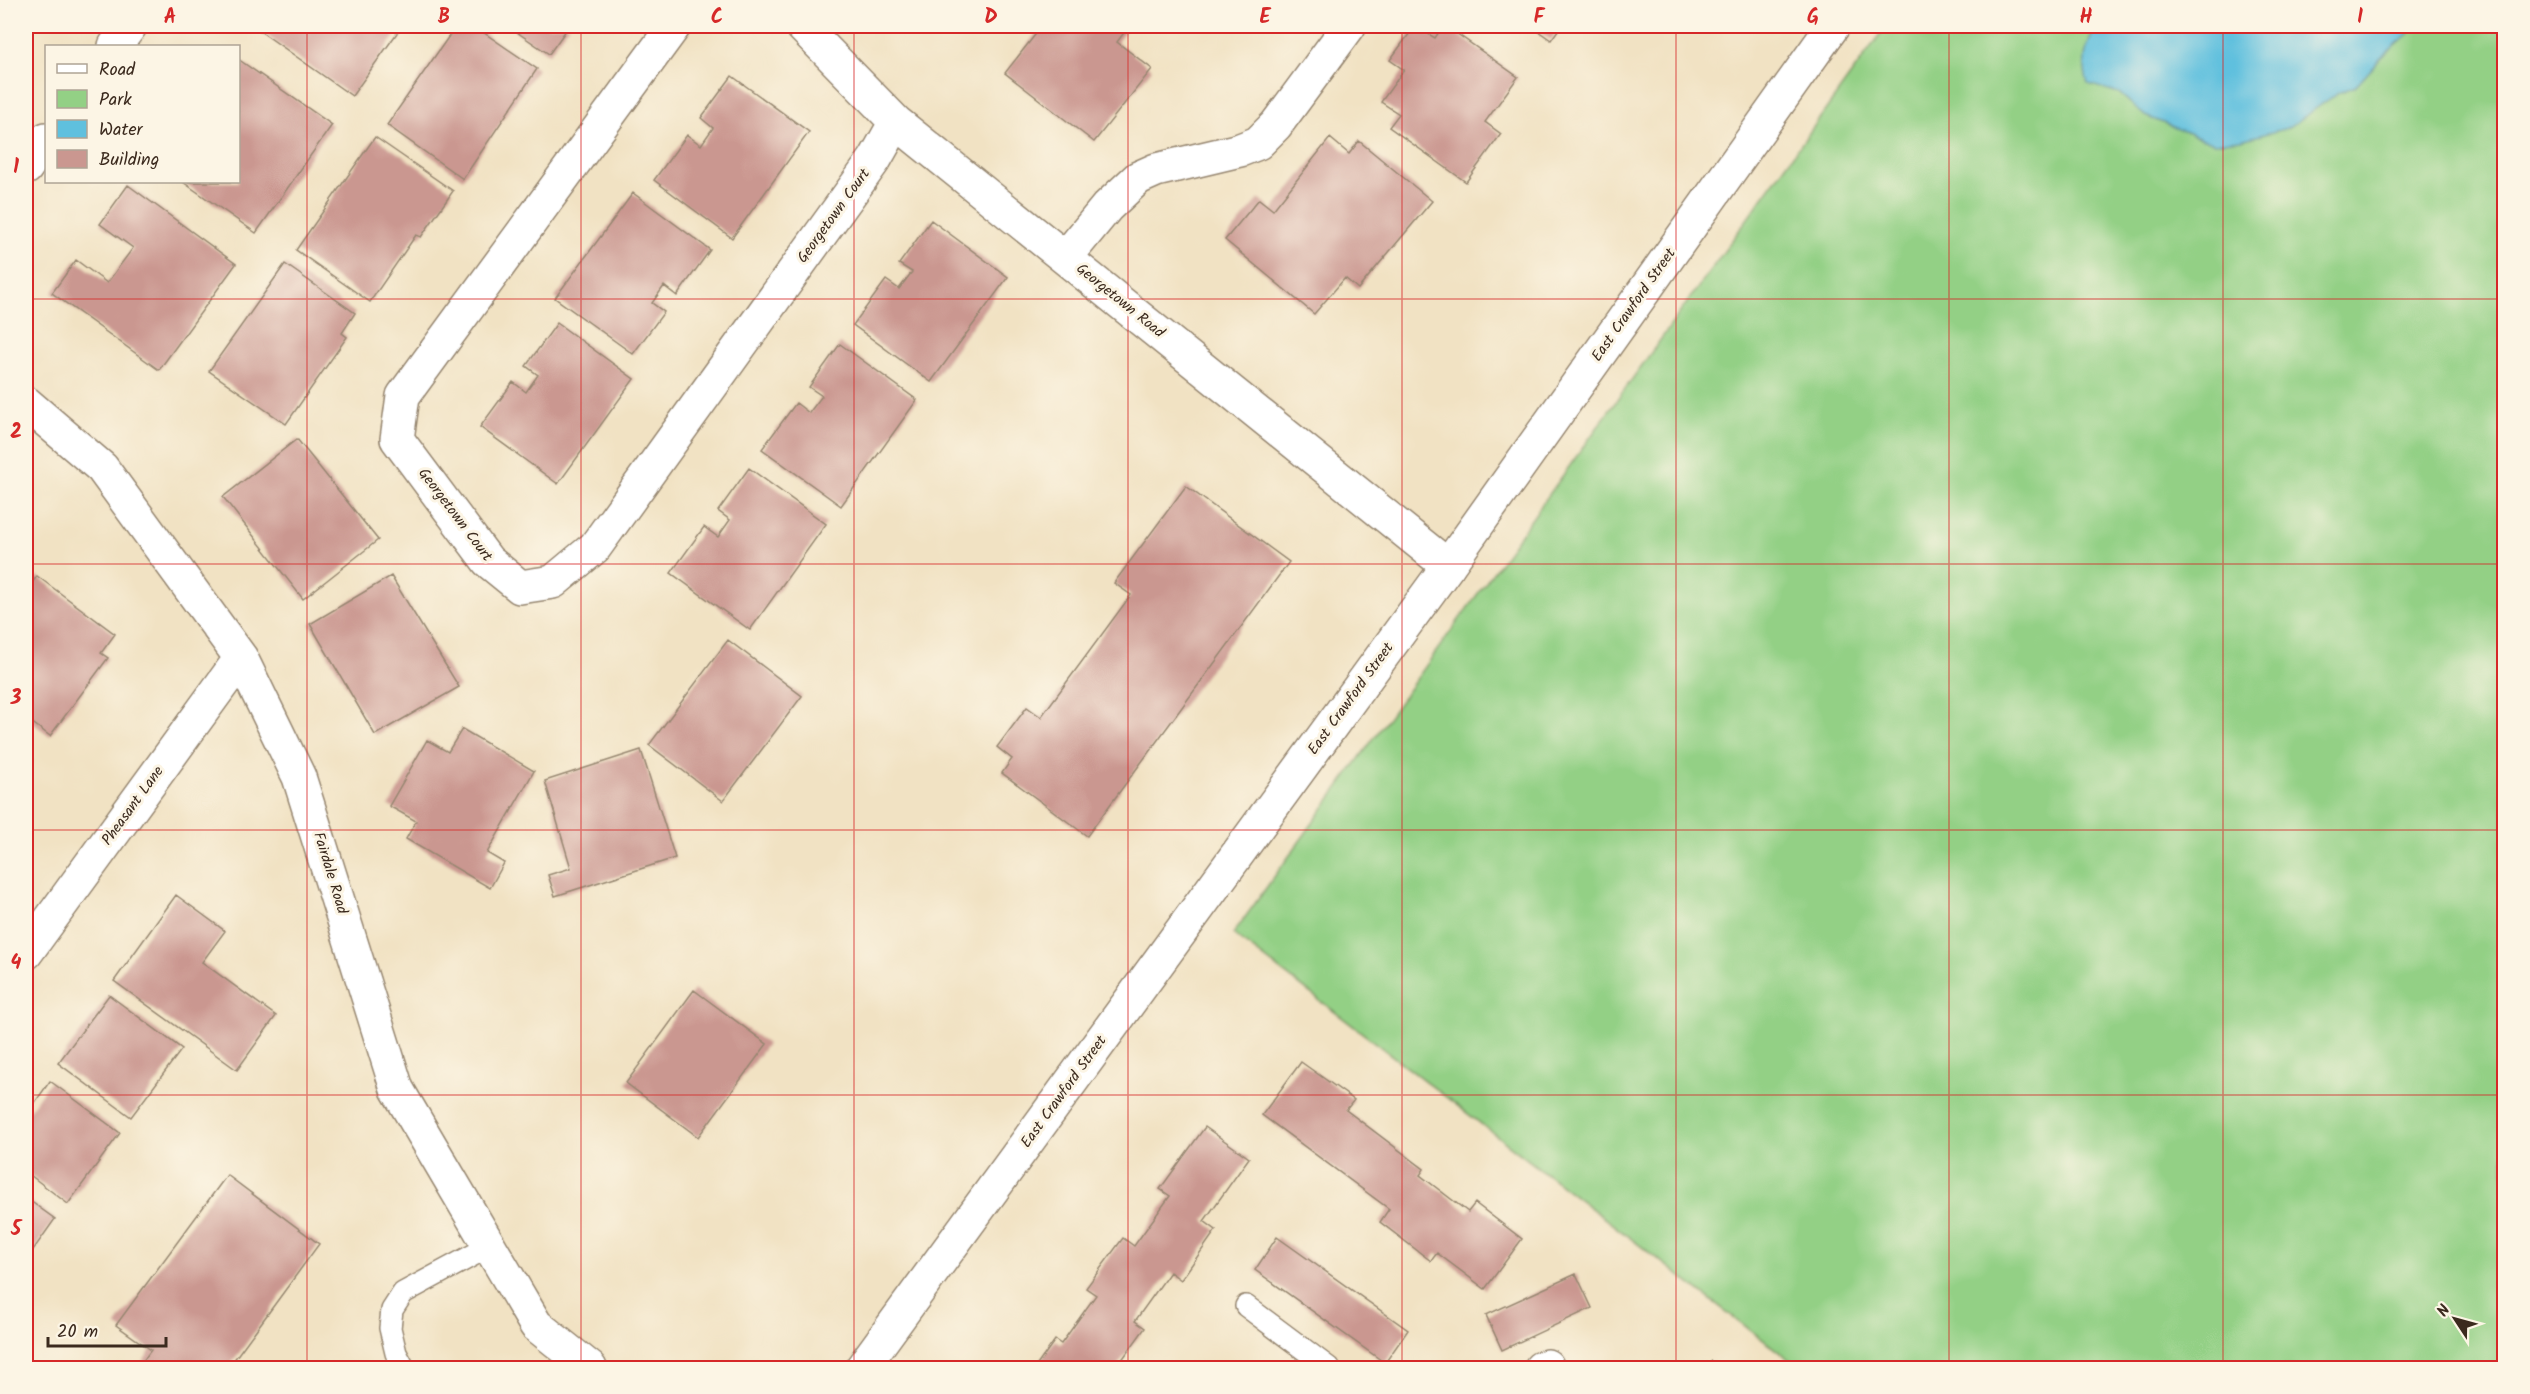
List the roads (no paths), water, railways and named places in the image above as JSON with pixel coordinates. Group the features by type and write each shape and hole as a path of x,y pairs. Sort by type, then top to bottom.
{"street":[{"path":"116,45 130,26"},
{"name":"Georgetown Court","path":"674,26 403,396 397,439 488,561 520,587 553,582 595,548 875,159 896,122"},
{"name":"Georgetown Road","path":"802,26 896,122 1448,566"},
{"path":"1066,257 1107,207 1138,178 1156,170 1240,150 1258,143 1276,125 1349,26"},
{"name":"East Crawford Street","path":"862,1368 1448,566 1833,26"},
{"path":"26,168 45,140"},
{"name":"Fairdale Road","path":"26,403 102,468 241,658 299,777 397,1089 536,1325 590,1368"},
{"name":"Pheasant Lane","path":"26,953 241,658"}],"lane":[{"path":"404,1368 396,1353 390,1328 392,1310 402,1293 489,1246"},
{"path":"1246,1306 1329,1368"}],"water":[{"path":"2097,26 2417,26 2381,58 2356,86 2338,93 2288,128 2241,140 2214,143 2145,116 2119,93 2088,84 2085,54"}]}
